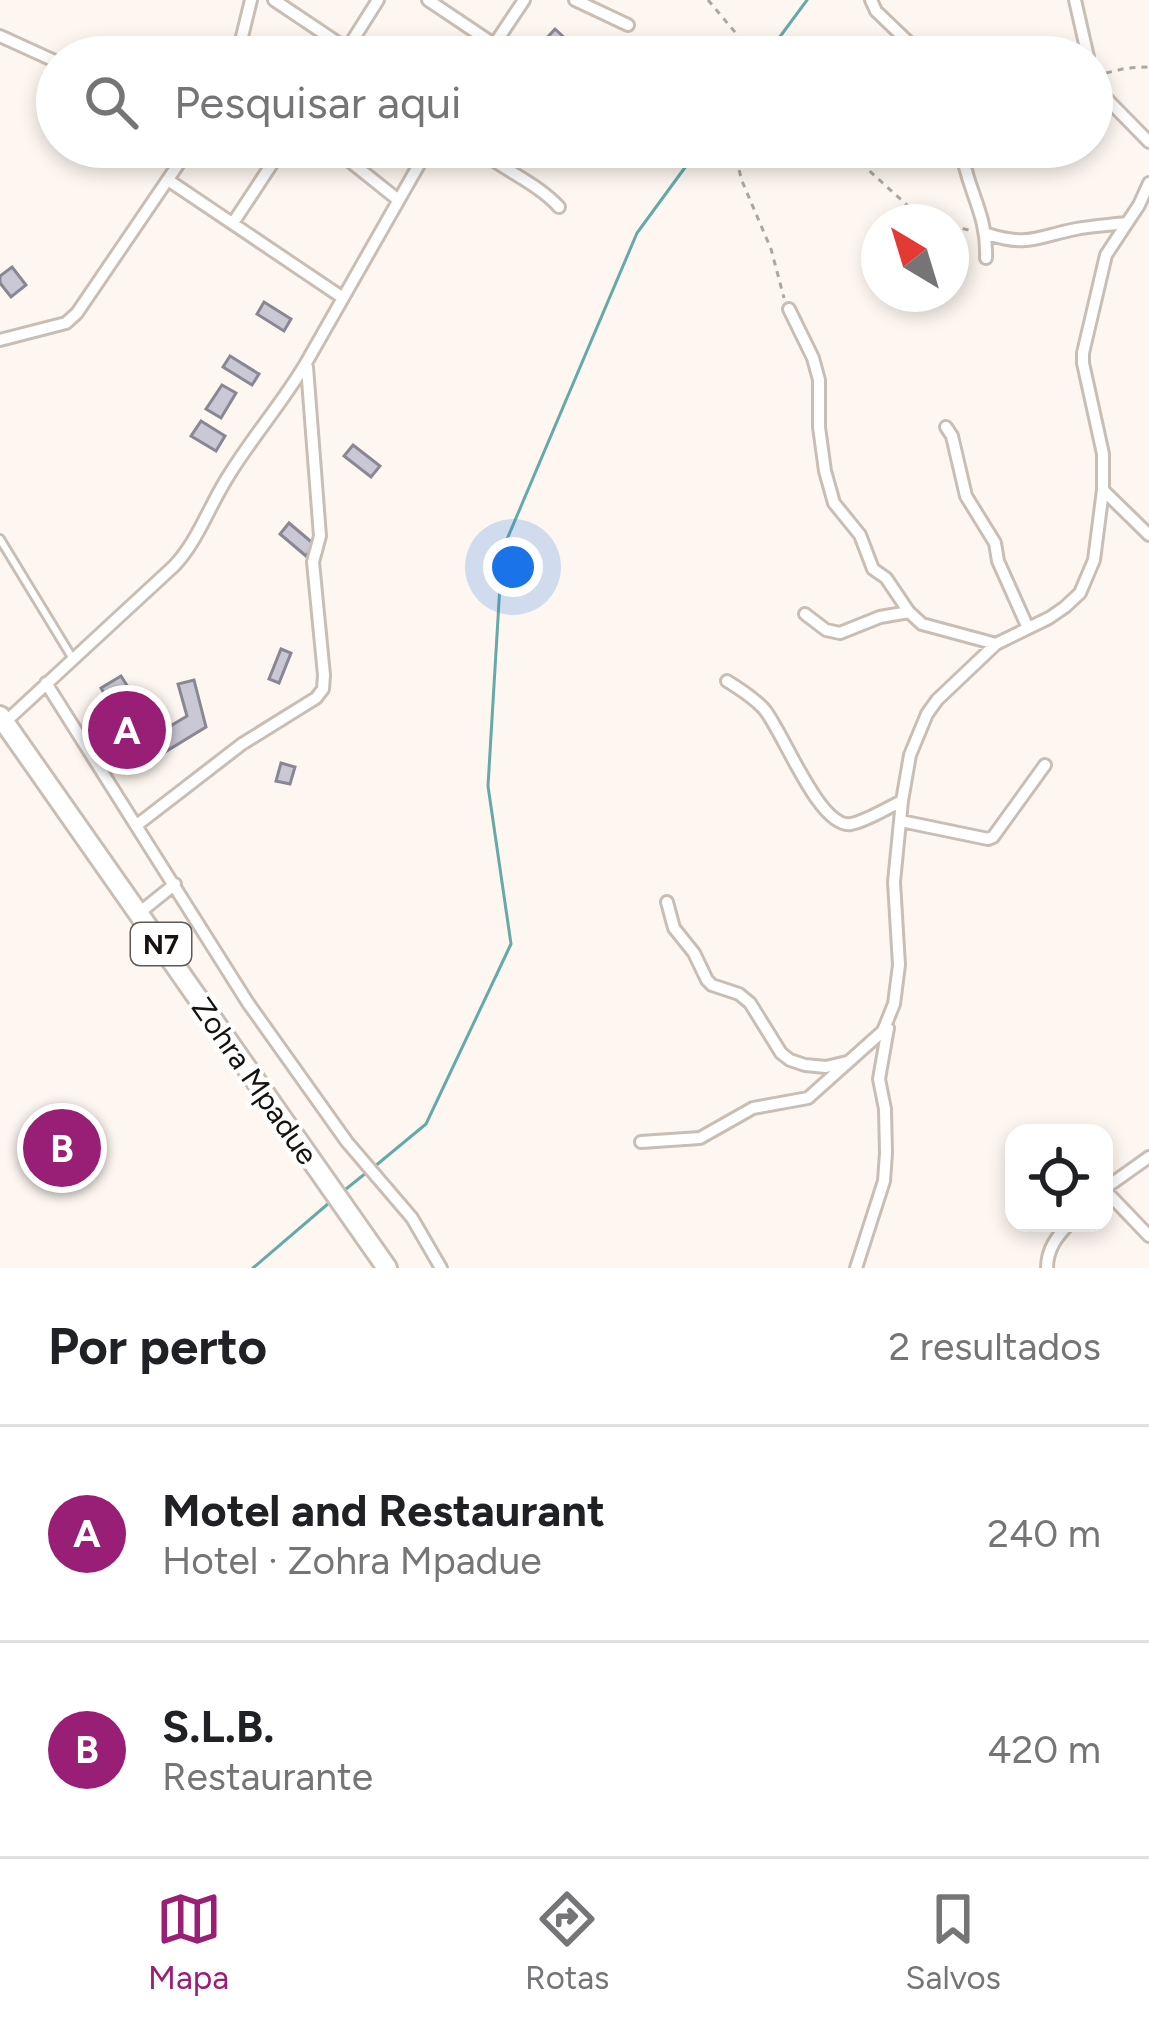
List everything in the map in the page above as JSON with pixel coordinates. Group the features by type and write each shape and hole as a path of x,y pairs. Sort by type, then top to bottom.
{"highway":[{"name":"Zohra Mpadue","path":"1,722 386,1268"}],"street":[{"path":"242,36 251,0"},
{"path":"274,0 322,36"},
{"path":"355,36 379,0"},
{"path":"428,0 482,36"},
{"path":"499,36 524,0"},
{"path":"575,0 628,25"},
{"path":"871,0 903,36"},
{"path":"1075,0 1083,36"},
{"path":"0,36 36,52"},
{"path":"1113,113 1149,142"},
{"path":"0,340 66,322 77,313 176,168"},
{"path":"233,223 269,168"},
{"path":"358,168 397,199"},
{"path":"1,722 189,548 232,469 307,363 416,168"},
{"path":"502,168 559,206"},
{"path":"965,168 987,234 986,258"},
{"path":"168,180 343,298"},
{"path":"856,1268 884,1181 885,1109 879,1079 899,965 894,882 910,755 937,700 996,644 1049,618 1080,592 1094,560 1103,490 1102,447 1083,353 1106,255 1149,183"},
{"path":"987,234 1030,242 1075,229 1126,224"},
{"path":"789,309 819,380 819,427 834,503 860,535 873,568 922,625 996,644"},
{"path":"137,825 210,766 305,706 323,689 314,562 320,536 307,363"},
{"path":"946,427 967,496 995,542 998,561 1028,628"},
{"path":"1103,490 1148,538"},
{"path":"805,614 826,630 840,633 880,617 909,612"},
{"path":"727,681 767,712 808,787 832,818 851,824 902,801"},
{"path":"46,683 248,1003 347,1142 412,1218 441,1268"},
{"path":"901,821 993,837 1045,765"},
{"path":"139,913 175,884"},
{"path":"668,902 674,928 694,953 706,980 750,1003 781,1053 805,1065 850,1062"},
{"path":"641,1142 700,1138 753,1108 800,1101 850,1062 883,1031 889,1019"},
{"path":"1113,1183 1149,1157"},
{"path":"1113,1198 1149,1235"},
{"path":"1047,1268 1050,1250 1061,1232"}],"lane":[{"path":"0,539 73,659"}],"path":[{"path":"708,0 738,36"},
{"path":"1113,71 1149,67"},
{"path":"739,168 789,309"},
{"path":"867,168 907,204"},
{"path":"969,230 987,234"}],"building":[{"path":"12,267 26,285 11,297 0,276"},
{"path":"264,302 291,319 284,331 257,314"},
{"path":"230,356 259,374 252,385 223,367"},
{"path":"222,385 236,393 221,418 206,409"},
{"path":"201,421 225,436 216,451 191,436"},
{"path":"353,445 380,466 371,477 344,456"},
{"path":"289,523 315,545 306,556 280,534"},
{"path":"281,649 291,653 279,683 269,679"},
{"path":"121,676 135,698 127,703 135,716 122,724 101,688"},
{"path":"194,680 206,727 147,763 137,746 187,716 178,684"},
{"path":"281,763 295,767 290,784 276,781"}],"waterway":[{"path":"780,36 807,0"},
{"path":"374,1167 426,1124 511,944 488,786 502,551 637,233 685,168"},
{"path":"341,1193 366,1173"},
{"path":"253,1268 329,1203"}],"place":[{"name":"Motel and Restaurant","path":"127,730"},
{"name":"S.L.B.","path":"62,1148"}]}
